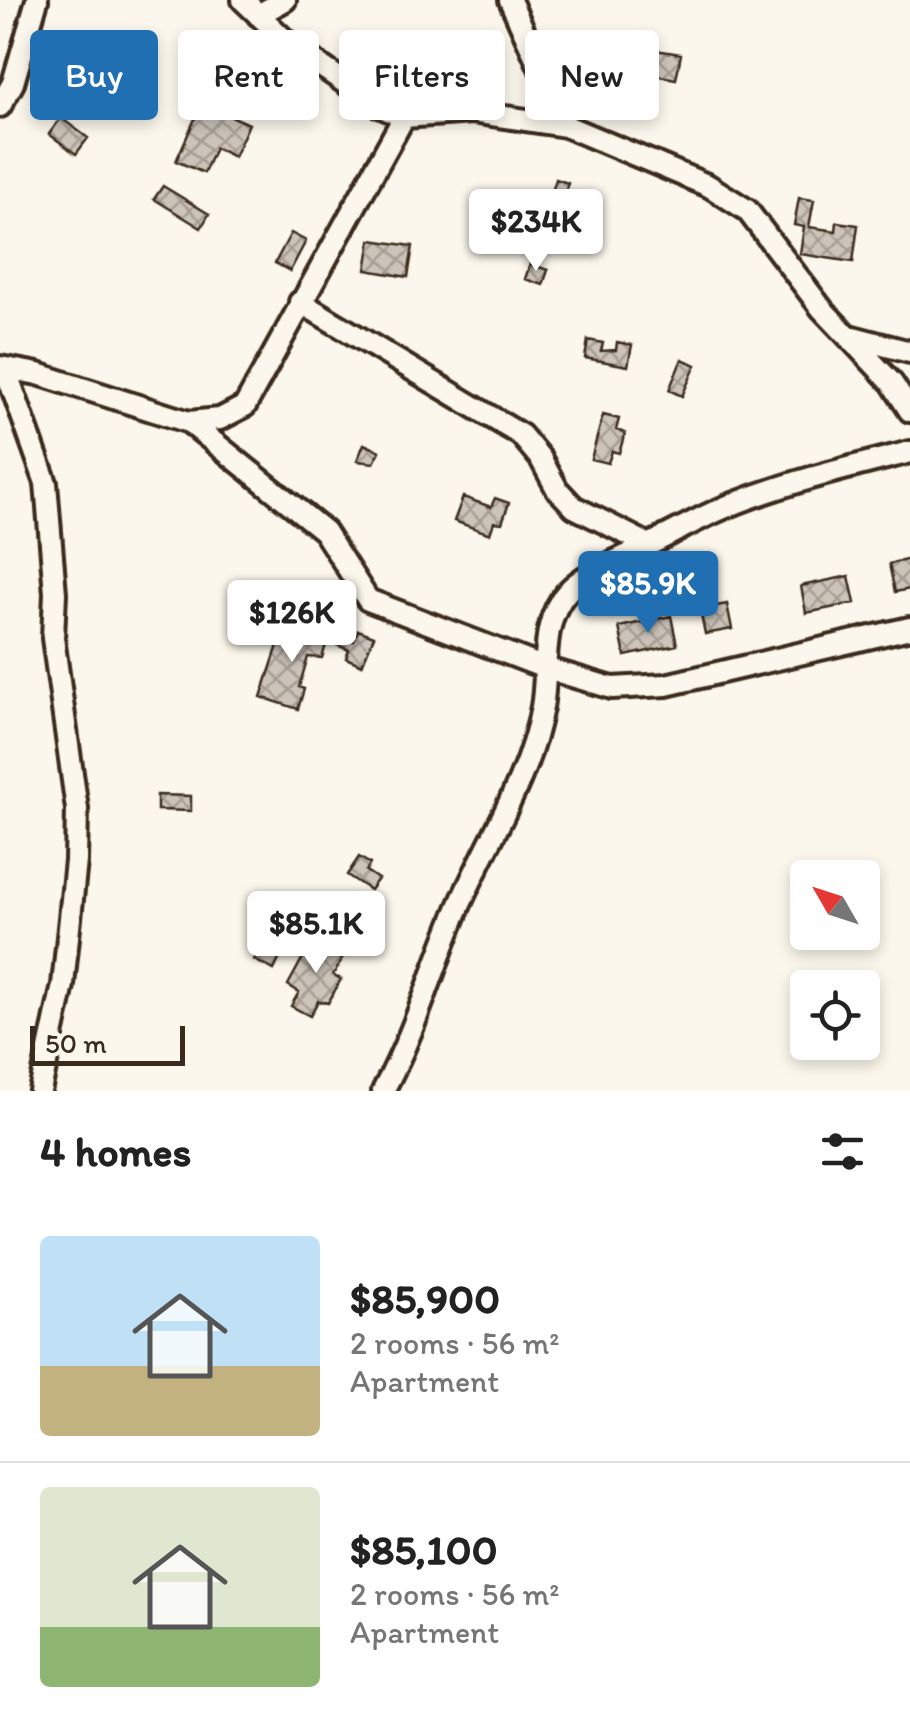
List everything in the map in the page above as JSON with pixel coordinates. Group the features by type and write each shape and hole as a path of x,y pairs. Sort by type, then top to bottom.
{"street":[{"path":"0,106 14,83 37,0"},
{"path":"250,7 286,0"},
{"path":"510,0 566,126"},
{"path":"250,7 302,53 339,79"},
{"path":"505,117 566,126 710,186 747,210 822,308 892,383 910,410"},
{"path":"189,422 220,420 245,406 402,120"},
{"path":"300,302 521,434 541,459 557,489 574,507 649,545"},
{"path":"848,335 910,352"},
{"path":"3,367 38,374 189,422 324,531 368,600 545,668 612,688 666,685 910,628"},
{"path":"3,367 46,483 55,593 54,638 77,809 76,861 63,985 40,1091"},
{"path":"383,1091 408,1046 461,903 534,738 543,704 546,642 558,604 570,589 733,504 826,473 910,452"}],"building":[{"path":"659,51 681,54 676,79 659,76"},
{"path":"64,120 88,138 76,154 49,134"},
{"path":"194,120 240,120 249,124 234,157 215,148 204,173 176,161"},
{"path":"556,179 568,183 557,221 546,218 549,207 540,205 544,193 551,195"},
{"path":"163,186 209,214 201,228 154,199"},
{"path":"799,198 814,200 809,227 836,231 837,222 858,225 853,262 800,254 804,227 794,225"},
{"path":"291,233 306,241 290,271 275,263"},
{"path":"371,240 413,246 408,277 366,270"},
{"path":"530,264 548,270 543,285 525,279"},
{"path":"588,340 603,343 601,351 616,350 617,342 632,345 628,366 585,358"},
{"path":"682,359 696,365 682,396 669,390"},
{"path":"603,415 619,419 616,430 625,433 619,453 612,451 608,463 591,459"},
{"path":"364,444 380,451 374,463 357,461"},
{"path":"463,497 491,507 495,498 509,503 502,523 494,522 490,534 454,521"},
{"path":"910,559 910,589 895,592 889,564"},
{"path":"849,576 855,603 806,613 801,586"},
{"path":"727,604 732,629 705,634 700,609"},
{"path":"671,616 677,645 625,656 619,627"},
{"path":"285,624 328,638 322,658 308,657 299,687 304,689 298,709 261,697"},
{"path":"358,630 374,636 362,665 346,658 349,650 337,645 341,635 354,641"},
{"path":"157,795 191,796 191,811 157,810"},
{"path":"359,857 370,864 366,871 378,879 370,890 347,875"},
{"path":"259,927 288,941 274,970 254,960 259,949 250,945"},
{"path":"314,937 345,954 333,975 341,979 328,1003 318,1001 310,1016 291,1006 299,992 288,985"}]}
